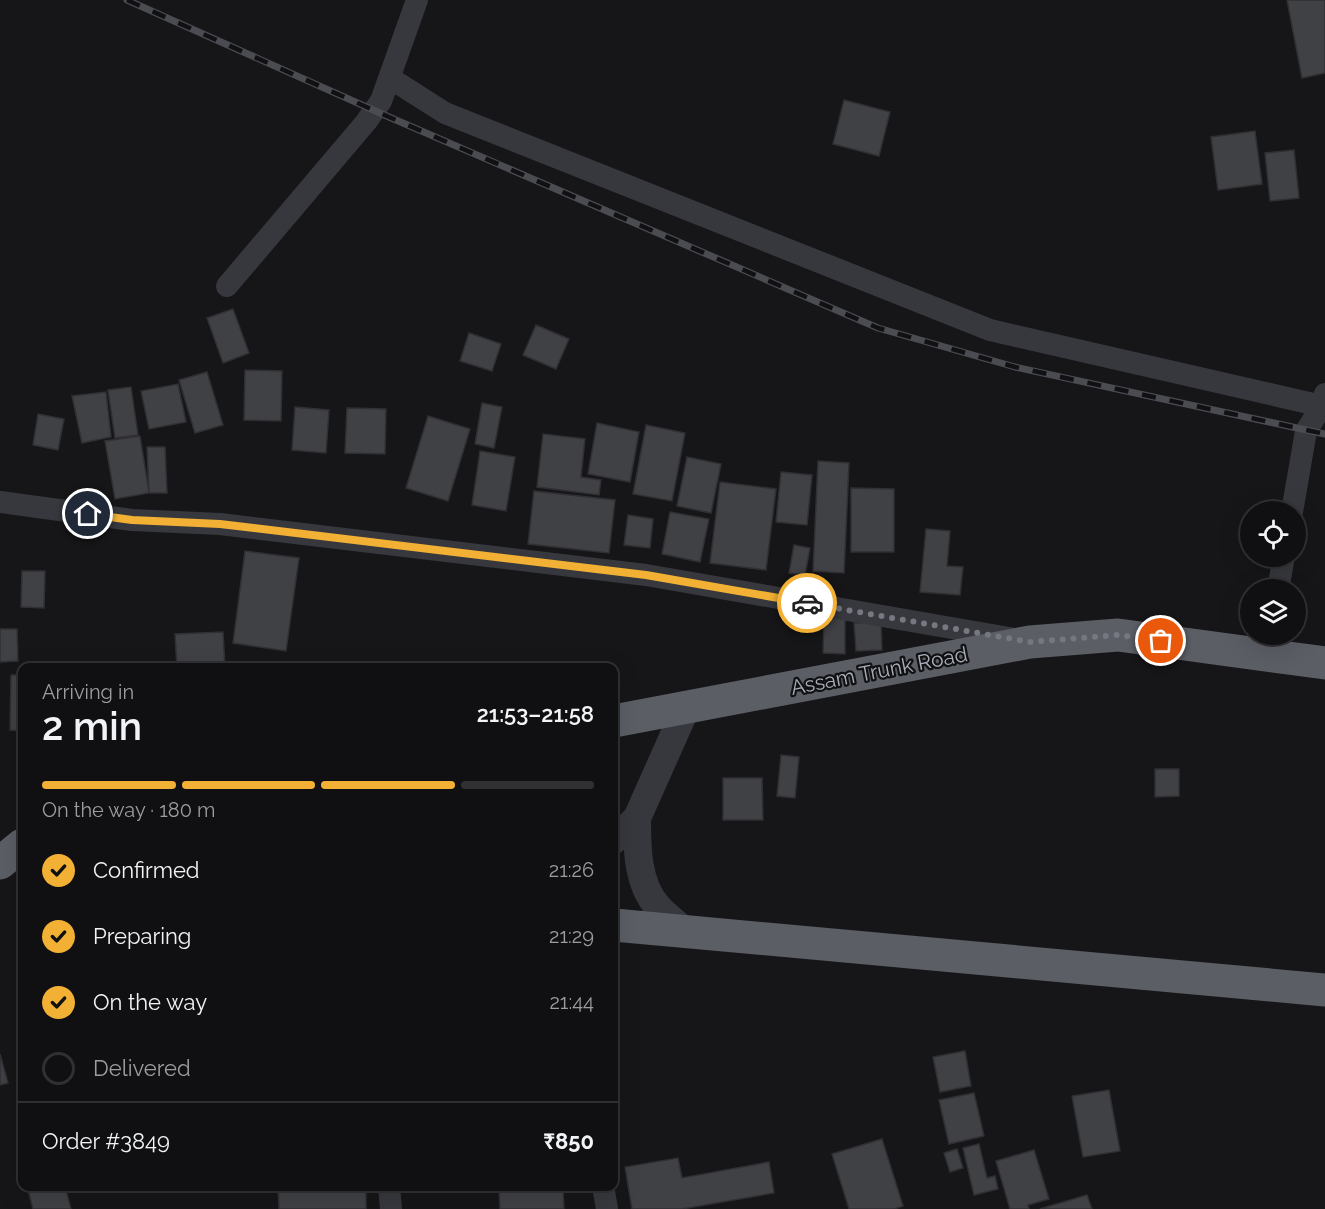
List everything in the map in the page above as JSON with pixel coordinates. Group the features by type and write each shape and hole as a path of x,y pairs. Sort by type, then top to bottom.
{"highway":[{"name":"Assam Trunk Road","path":"618,721 1030,642 1118,635 1240,643"},
{"name":"Assam Trunk Road","path":"1269,645 1325,663"},
{"path":"0,864 18,848"},
{"path":"0,864 18,866"},
{"path":"618,925 1325,990"}],"street":[{"path":"227,286 366,122 381,101 417,0"},
{"path":"390,78 445,113 990,330 1324,400 1306,431 1294,501"},
{"path":"0,502 132,520 220,524 646,575 1030,642"},
{"path":"618,836 637,818 686,708"},
{"path":"637,818 637,845 643,879 657,906 686,932"},
{"path":"389,1191 391,1209"},
{"path":"604,1191 608,1209"}],"building":[{"path":"1287,0 1325,0 1325,73 1302,78"},
{"path":"844,100 890,112 879,156 833,144"},
{"path":"1255,131 1262,184 1218,190 1211,137"},
{"path":"1294,150 1299,198 1270,201 1265,153"},
{"path":"233,309 249,353 223,363 207,318"},
{"path":"536,325 569,339 556,369 523,355"},
{"path":"469,333 501,344 492,371 460,361"},
{"path":"245,370 282,371 281,421 244,420"},
{"path":"207,372 223,425 195,433 179,380"},
{"path":"178,384 186,422 149,429 141,391"},
{"path":"131,387 138,435 115,438 108,390"},
{"path":"106,392 111,437 82,443 72,396"},
{"path":"482,403 502,407 494,448 475,444"},
{"path":"295,407 329,410 326,453 292,450"},
{"path":"347,408 386,409 385,454 345,453"},
{"path":"38,414 64,419 58,450 33,445"},
{"path":"428,416 470,429 448,501 406,488"},
{"path":"597,423 639,432 630,482 588,474"},
{"path":"646,425 685,433 672,501 633,494"},
{"path":"543,434 585,439 581,477 601,480 599,495 537,487"},
{"path":"140,436 149,493 115,499 105,441"},
{"path":"147,447 165,447 167,493 149,493"},
{"path":"480,451 515,457 506,511 472,505"},
{"path":"687,457 721,464 711,513 677,506"},
{"path":"818,461 849,463 844,573 813,571"},
{"path":"781,472 812,475 807,525 776,522"},
{"path":"720,482 776,489 766,570 710,563"},
{"path":"851,488 894,489 894,552 851,552"},
{"path":"534,491 615,500 609,553 528,544"},
{"path":"670,512 709,519 700,562 662,554"},
{"path":"628,515 653,519 650,548 624,545"},
{"path":"926,529 950,531 947,566 963,567 960,595 920,592"},
{"path":"794,545 810,548 805,575 789,573"},
{"path":"245,551 299,558 286,651 233,643"},
{"path":"22,571 45,571 44,608 21,607"},
{"path":"824,616 845,617 845,654 823,653"},
{"path":"881,622 882,650 856,651 854,623"},
{"path":"0,629 17,629 18,661 0,662"},
{"path":"223,632 225,663 177,663 175,634"},
{"path":"11,675 18,675 18,731 10,730"},
{"path":"781,755 799,757 795,798 777,796"},
{"path":"1155,769 1179,769 1179,796 1155,797"},
{"path":"723,778 762,778 763,820 723,820"},
{"path":"965,1051 971,1086 940,1092 933,1057"},
{"path":"0,1054 8,1083 0,1085"},
{"path":"1109,1090 1120,1151 1083,1157 1072,1096"},
{"path":"974,1093 984,1136 949,1144 939,1100"},
{"path":"882,1139 903,1206 894,1209 849,1209 832,1154"},
{"path":"979,1144 987,1178 995,1176 998,1189 974,1195 963,1148"},
{"path":"957,1149 963,1168 950,1172 944,1153"},
{"path":"1034,1150 1049,1199 1028,1205 1029,1209 1010,1209 996,1161"},
{"path":"678,1158 682,1178 769,1162 774,1193 682,1209 632,1209 625,1167"},
{"path":"28,1191 66,1191 71,1209 33,1209"},
{"path":"278,1191 366,1191 366,1209 279,1209"},
{"path":"499,1191 563,1191 564,1209 500,1209"},
{"path":"1087,1195 1092,1209 1040,1209"}],"railway":[{"path":"127,0 389,117 878,328 1015,367 1325,434"}],"way so far":[{"path":"807,603 1030,642 1118,635 1161,641"}],"route":[{"path":"88,514 132,520 220,524 646,575 807,603"}]}
